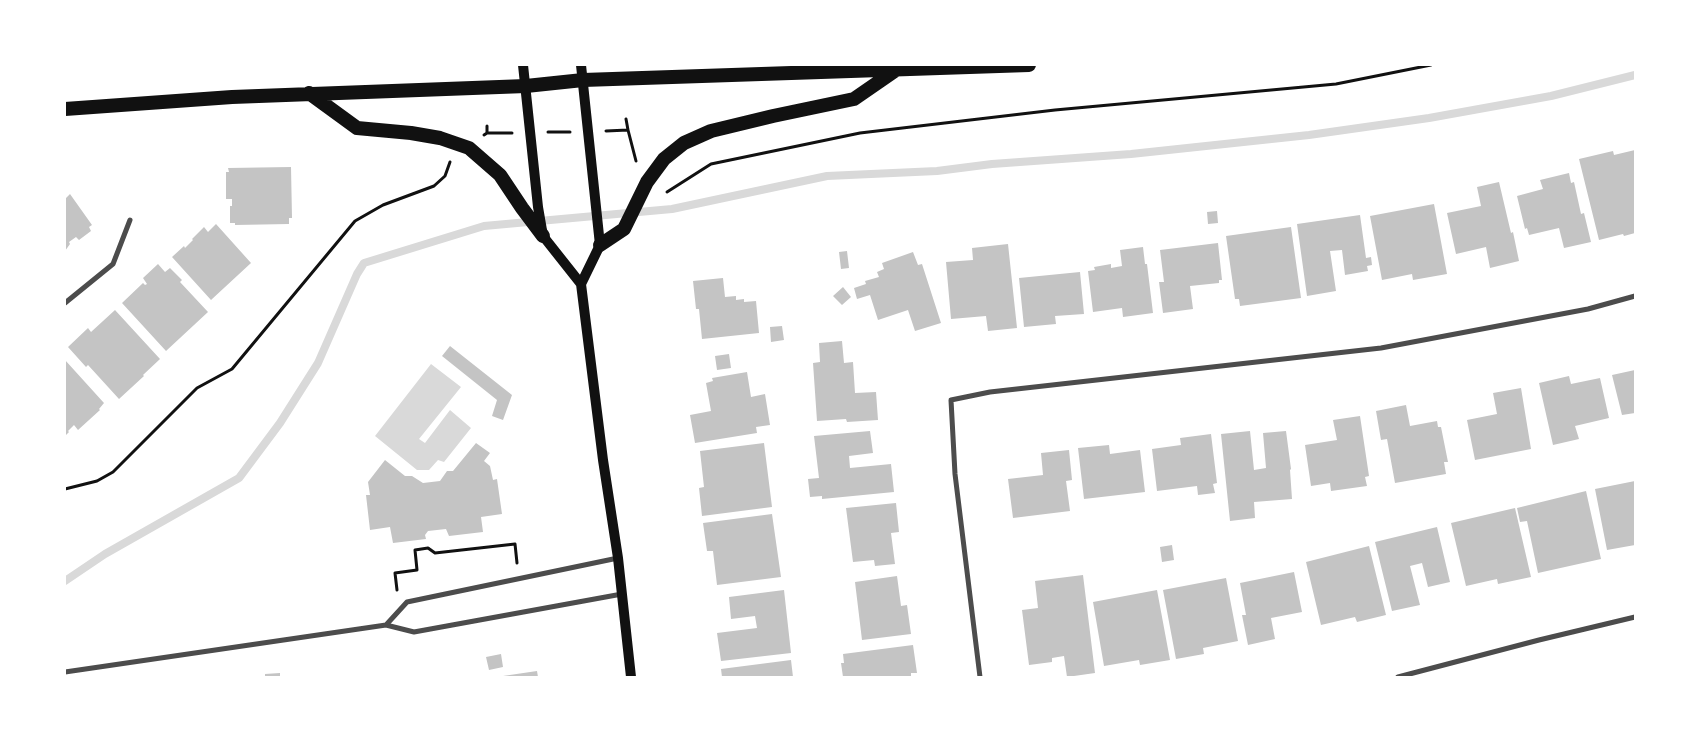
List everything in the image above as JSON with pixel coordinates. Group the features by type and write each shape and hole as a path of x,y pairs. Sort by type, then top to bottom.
{"highway":[{"path":"65,109 309,93 526,86 583,80 1029,65"},
{"path":"600,245 624,228 647,182 664,159 684,143 711,131 854,99 896,70"},
{"path":"309,93 357,128 440,138 469,148 500,175 543,236"}],"main road":[{"path":"523,65 538,207 543,236 581,284 618,558 631,677"},
{"path":"581,65 600,245 581,284"}],"street":[{"path":"65,303 113,264 130,220"},
{"path":"980,677 955,474 951,400 990,392 1380,348 1588,309 1635,296"},
{"path":"386,625 408,602 618,558"},
{"path":"65,672 386,625 414,632 622,594"},
{"path":"1398,677 1539,640 1635,618"}],"path":[{"path":"661,196 711,164 860,133 1055,110 1336,84 1431,65"},
{"path":"626,119 636,165"},
{"path":"487,126 487,133"},
{"path":"482,137 487,133 628,130"},
{"path":"65,489 97,481 113,472 197,388 232,369 354,222 382,204 434,186 445,176 450,160 457,158"},
{"path":"400,596 397,591 395,573 416,570 415,550 428,548 435,554 514,544 517,563"}],"shaded area":[{"path":"431,364 461,387 419,439 425,443 450,410 471,428 444,462 438,460 429,470 417,470 375,436"}],"building":[{"path":"1635,150 1635,233 1599,240 1579,159 1613,151 1614,155"},
{"path":"291,167 292,218 289,218 289,224 235,225 235,223 230,223 232,199 226,199 226,172 229,172 228,168"},
{"path":"1569,173 1571,183 1574,182 1581,214 1584,213 1591,242 1564,248 1559,228 1529,235 1527,228 1525,229 1517,196 1543,189 1540,180"},
{"path":"1499,182 1519,261 1490,268 1486,247 1456,254 1447,213 1481,206 1477,187"},
{"path":"70,194 92,225 89,227 91,231 79,240 76,237 69,242 70,244 65,251 65,199"},
{"path":"1434,204 1447,274 1413,280 1412,274 1382,280 1370,216"},
{"path":"1217,211 1218,223 1208,224 1207,212"},
{"path":"1360,215 1366,258 1371,257 1372,265 1367,266 1368,271 1345,275 1342,250 1330,251 1336,291 1307,296 1297,224"},
{"path":"216,224 251,263 211,300 172,257 184,246 185,248 204,227 208,232"},
{"path":"1291,227 1301,298 1240,306 1239,299 1235,299 1226,236"},
{"path":"1218,243 1222,280 1219,280 1219,283 1190,286 1193,309 1163,313 1159,282 1164,282 1160,250"},
{"path":"1008,244 1017,328 988,331 986,316 951,319 946,262 973,260 972,248"},
{"path":"1143,247 1153,313 1123,317 1122,308 1093,312 1088,271 1095,270 1094,267 1111,264 1111,268 1122,266 1120,250"},
{"path":"847,251 849,268 841,269 839,252"},
{"path":"913,252 918,265 922,264 941,323 915,331 908,310 878,320 870,295 857,299 854,288 866,284 865,281 879,277 877,272 884,269 882,263"},
{"path":"158,264 165,272 170,268 182,280 180,282 208,312 166,351 122,303 143,283 147,284 143,278"},
{"path":"1080,272 1084,314 1055,316 1056,324 1024,327 1019,278"},
{"path":"723,278 725,297 736,296 736,300 744,299 744,302 756,301 759,333 702,339 699,309 696,309 693,281"},
{"path":"843,287 851,297 842,305 833,296"},
{"path":"115,310 160,359 119,399 88,365 86,367 68,347 88,328 91,332"},
{"path":"782,326 784,340 771,342 770,327"},
{"path":"842,341 844,363 853,362 855,393 876,392 878,420 847,422 846,419 817,421 813,363 820,362 819,343"},
{"path":"450,346 512,395 503,420 492,416 497,400 442,356"},
{"path":"729,354 731,368 717,370 715,356"},
{"path":"65,360 104,403 100,410 78,430 74,425 65,436"},
{"path":"1635,370 1635,413 1622,415 1612,375"},
{"path":"747,372 751,397 765,394 770,425 756,427 757,433 695,443 690,415 711,411 706,383 713,381 712,378"},
{"path":"1569,376 1571,384 1600,378 1609,418 1575,426 1579,439 1553,445 1539,383"},
{"path":"1521,388 1531,449 1475,460 1467,420 1497,414 1493,393"},
{"path":"1406,405 1410,426 1437,421 1438,427 1441,427 1448,462 1444,462 1446,474 1395,483 1387,439 1381,440 1376,411"},
{"path":"1360,416 1369,476 1365,477 1367,486 1331,491 1330,483 1311,486 1305,445 1337,440 1333,420"},
{"path":"870,431 873,453 849,456 850,468 891,464 894,492 822,499 822,496 810,497 808,479 819,478 814,436"},
{"path":"1250,431 1254,470 1266,468 1263,433 1286,431 1291,469 1292,499 1254,502 1255,518 1230,521 1221,434"},
{"path":"1211,434 1217,483 1213,484 1215,493 1198,495 1197,486 1157,491 1152,449 1181,445 1180,438"},
{"path":"476,443 490,453 484,461 490,466 493,480 497,479 502,514 481,517 483,532 449,536 446,529 428,531 425,535 426,539 393,543 390,527 370,530 366,495 370,495 368,482 385,460 405,476 412,476 423,483 440,481 447,471 453,471"},
{"path":"764,443 772,507 702,516 699,488 704,487 700,451"},
{"path":"1109,445 1110,454 1140,450 1145,492 1084,499 1078,448"},
{"path":"1069,450 1072,480 1066,481 1070,511 1013,518 1008,479 1043,475 1041,453"},
{"path":"1635,481 1635,545 1607,550 1595,489"},
{"path":"1586,491 1601,559 1538,573 1527,521 1520,522 1517,508"},
{"path":"896,503 899,532 891,533 895,564 875,566 874,560 853,562 846,508"},
{"path":"1515,508 1531,577 1498,584 1497,579 1466,586 1451,523"},
{"path":"772,514 781,577 717,585 713,551 707,551 703,523"},
{"path":"1437,527 1450,582 1428,587 1422,563 1410,566 1420,605 1392,611 1375,542"},
{"path":"1172,545 1174,560 1162,562 1160,547"},
{"path":"1369,546 1386,615 1357,622 1355,617 1321,625 1306,562"},
{"path":"1294,572 1302,612 1271,618 1275,639 1248,645 1242,615 1246,615 1240,583"},
{"path":"1083,575 1095,673 1067,677 1064,656 1052,658 1052,662 1029,665 1022,610 1038,608 1035,581"},
{"path":"897,576 901,606 907,605 911,634 862,640 855,582"},
{"path":"1226,578 1238,641 1203,648 1204,654 1176,659 1163,590"},
{"path":"784,590 791,653 721,661 717,633 757,628 755,616 731,619 729,597"},
{"path":"1157,590 1170,660 1140,665 1139,660 1104,666 1093,602"},
{"path":"913,645 917,673 911,673 911,677 843,677 841,663 844,663 843,654"},
{"path":"501,654 503,667 489,670 486,657"},
{"path":"791,660 793,677 722,677 721,669"},
{"path":"537,671 538,677 503,677 503,676"},
{"path":"280,673 280,677 265,677 265,674"}],"waterway":[{"path":"65,581 105,554 239,478 280,423 318,363 357,274 364,263 484,226 672,209 827,176 937,171 992,164 1131,154 1309,135 1429,118 1551,96 1635,75"}]}
